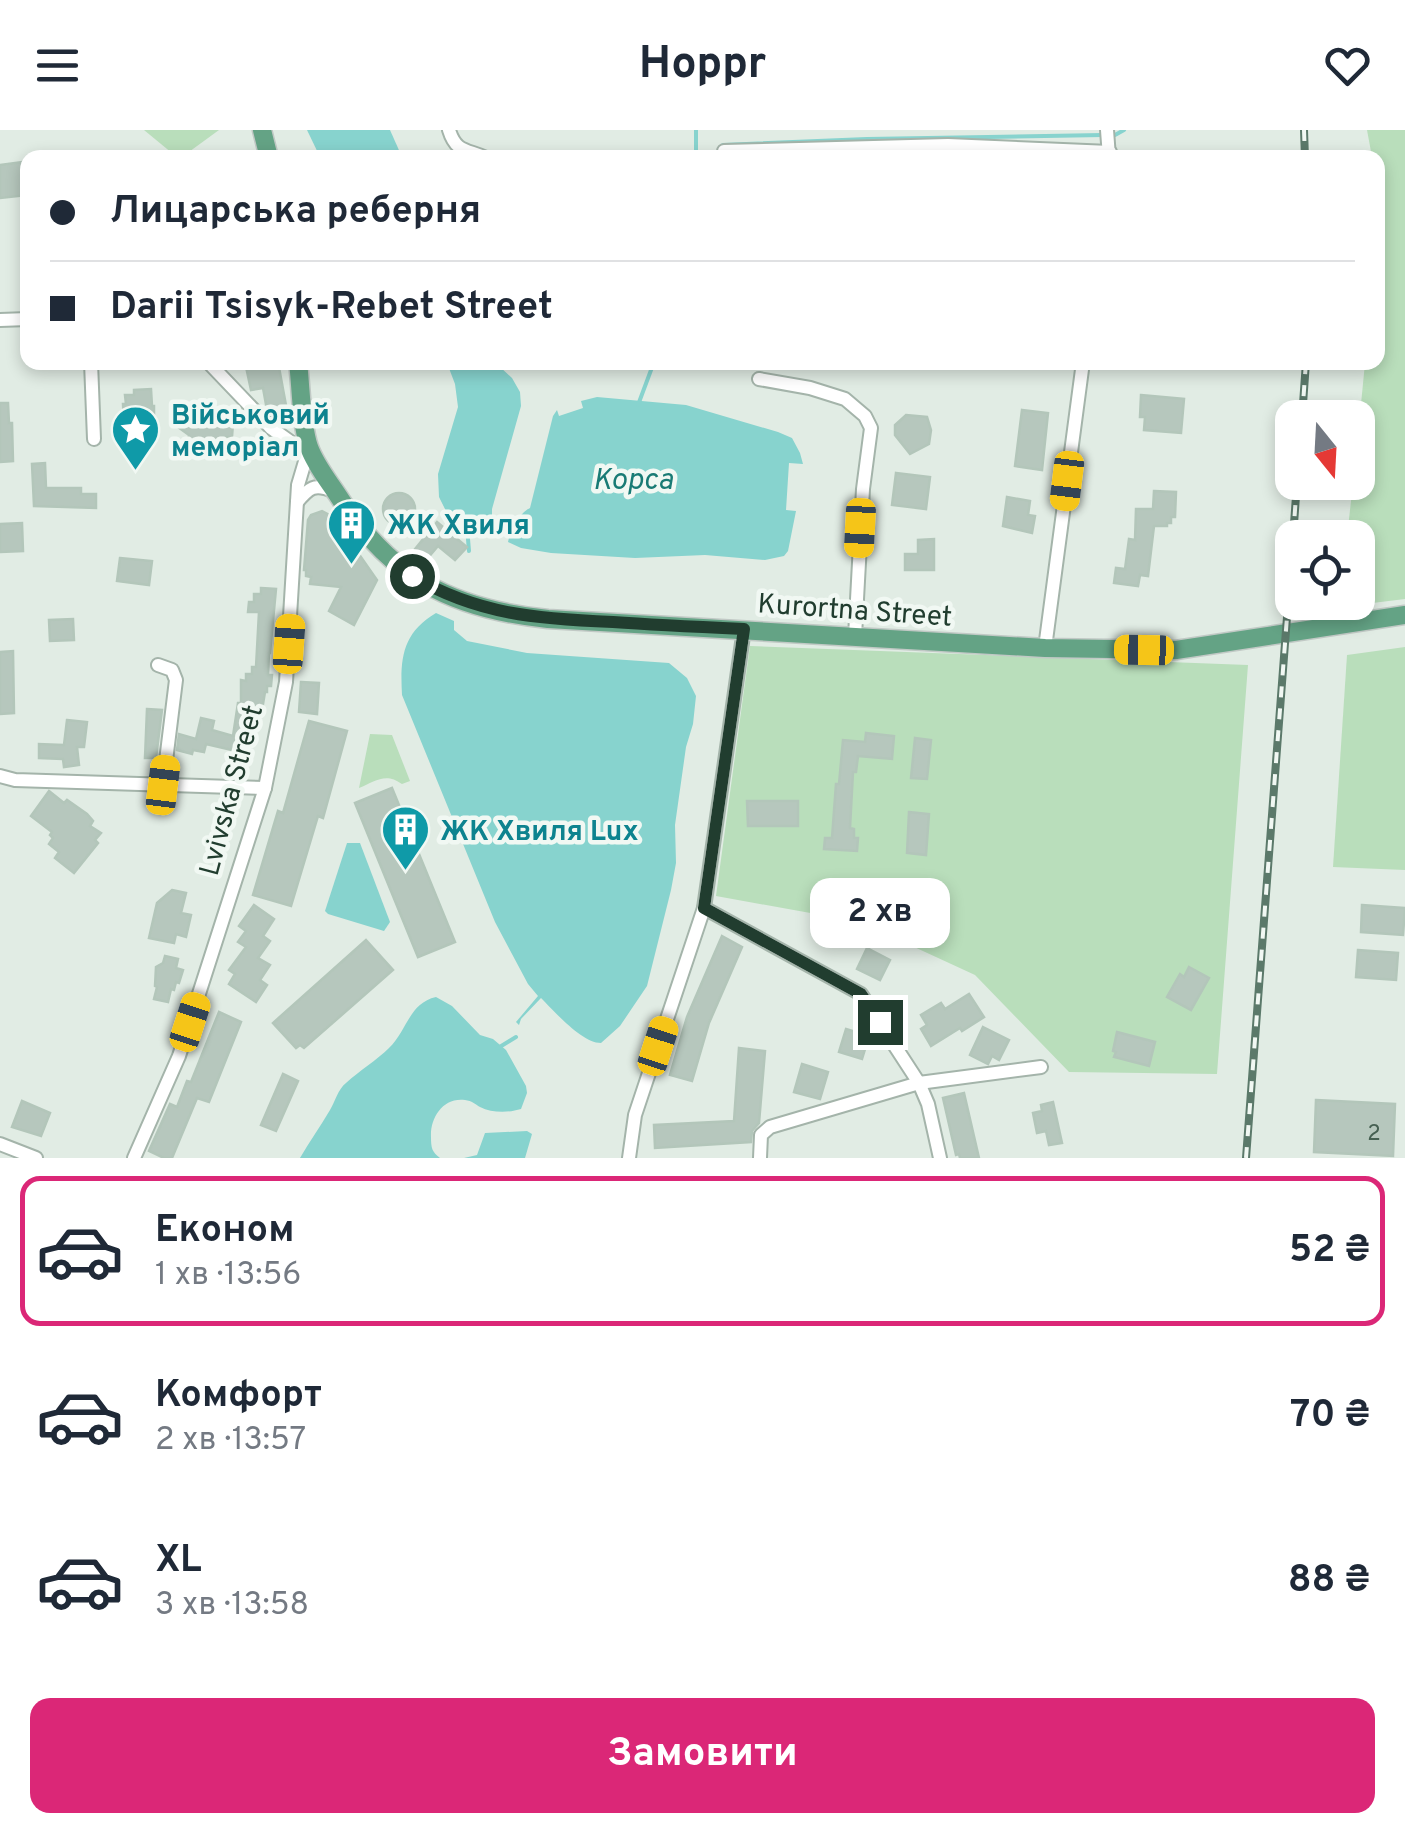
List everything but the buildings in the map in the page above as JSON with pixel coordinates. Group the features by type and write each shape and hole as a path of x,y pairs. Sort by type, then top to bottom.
{"main road":[{"name":"Lvivska Street","path":"299,370 310,448"},
{"name":"Kurortna Street","path":"310,448 335,492 396,566 444,594 518,616 1045,648 1176,650 1405,614"}],"street":[{"path":"449,130 452,141 463,150"},
{"path":"761,150 948,145 1038,150"},
{"path":"91,370 94,439"},
{"path":"216,370 271,428 292,443 310,448"},
{"path":"1045,648 1081,370"},
{"path":"759,380 810,388 845,399 865,416 871,428 862,489 855,636"},
{"name":"Lvivska Street","path":"134,1158 179,1056 265,788 286,682 298,485 310,448"},
{"path":"297,502 308,490 322,486 335,492"},
{"path":"629,1158 635,1115 704,908 744,629"},
{"path":"158,665 172,670 176,680 163,785"},
{"path":"0,776 15,780 265,788"},
{"path":"704,908 861,994 919,1083 928,1104 940,1158"},
{"path":"760,1158 761,1135 770,1127 919,1083 1042,1067"},
{"path":"0,1144 36,1158"}],"green space":[{"path":"144,130 219,130 192,150 168,150"},
{"path":"1367,130 1405,130 1405,599 1375,603 1375,520 1349,520 1351,500 1375,500 1375,400 1361,400 1364,370 1385,370 1385,150 1371,150"},
{"path":"750,646 1248,665 1217,1074 1069,1072 975,975 860,922 716,896"},
{"path":"1405,647 1405,870 1333,867 1347,655"},
{"path":"370,734 392,735 410,781 402,784 386,778 359,788"}],"water":[{"path":"307,130 390,130 399,150 317,150"},
{"path":"450,370 503,370 520,392 521,406 492,509 492,523 479,536 470,533 446,511 439,497 438,474 458,407"},
{"name":"Корса","path":"597,397 686,405 792,438 803,464 789,463 786,510 796,511 784,556 765,560 705,555 635,558 551,553 508,542 516,523 530,508 553,416 557,410 559,416 583,408 581,401"},
{"path":"436,613 454,621 454,630 467,641 527,653 669,663 687,678 696,696 675,825 676,863 647,986 620,1026 601,1043 577,1032 541,998 519,1025 516,1022 538,996 495,922 402,695 402,670 410,638"},
{"path":"347,843 360,843 390,922 384,931 325,911"},
{"path":"436,997 452,1006 480,1035 493,1039 506,1050 526,1086 521,1109 495,1111 465,1100 444,1105 431,1130 432,1149 440,1158 300,1158 343,1086 389,1048 420,1005"},
{"path":"485,1133 532,1134 525,1158 464,1158 477,1155"}],"waterway":[{"path":"696,130 696,150"},
{"path":"1115,135 1124,130"},
{"path":"723,145 1103,135"},
{"path":"638,405 651,370"},
{"path":"467,527 469,551"},
{"path":"498,1048 516,1037"}],"railway":[{"path":"1304,130 1305,150"},
{"path":"1303,400 1305,370"},
{"path":"1294,520 1296,500"},
{"path":"1246,1158 1287,620"}],"place":[{"name":"Військовий меморіал","path":"136,472"},
{"name":"ЖК Хвиля","path":"352,566"},
{"name":"ЖК Хвиля Lux","path":"405,872"}],"route":[{"path":"412,576 473,605 518,616 744,629 704,908 861,994 880,1022"}]}
